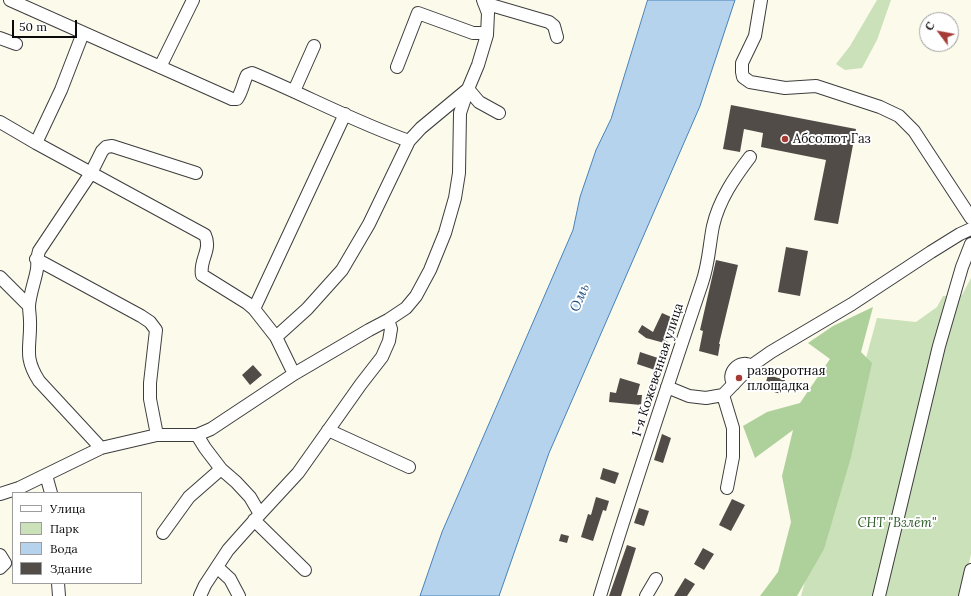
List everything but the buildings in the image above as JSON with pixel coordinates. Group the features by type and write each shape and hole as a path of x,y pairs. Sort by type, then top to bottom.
{"street":[{"path":"10,0 232,99 237,100 240,95 243,81 247,75 252,73 387,133 409,141"},
{"path":"160,67 193,0"},
{"path":"761,0 755,36 742,63 743,77 750,82 785,88 816,86 880,107 898,116 914,131 971,218"},
{"path":"0,494 19,488 101,448 157,435 197,435 211,429 294,374 388,320 406,308 416,296 430,270 455,198 459,173 460,113 478,65 487,33 488,13 483,1"},
{"path":"483,1 549,22 554,26 557,37"},
{"path":"397,66 418,14 473,33 487,33"},
{"path":"36,144 61,90 83,33"},
{"path":"0,38 16,44"},
{"path":"294,91 314,46"},
{"path":"468,89 479,102 499,113"},
{"path":"276,337 307,309 342,270 369,224 409,141 421,128 468,89"},
{"path":"254,309 345,114"},
{"path":"0,122 36,144 205,235 208,242 201,269 202,275 254,309 276,337 294,374"},
{"path":"101,448 39,381 33,371 29,350 29,306 37,267 36,259 39,251 91,173 102,151 106,147 112,146 196,173"},
{"name":"1-я Кожевенная улица","path":"600,596 706,271 713,226 720,205 737,174 750,157"},
{"path":"667,387 689,396 706,398 723,394 751,366 771,352 852,304 954,237 971,229"},
{"path":"879,596 938,346 962,267 971,244"},
{"path":"36,259 140,316 150,322 156,330 150,383 150,399 157,435"},
{"path":"0,277 29,306"},
{"path":"200,596 205,585 228,550 298,473 382,357 389,341 391,329 388,320"},
{"path":"723,394 733,428 733,457 727,488"},
{"path":"328,430 409,467"},
{"path":"197,435 221,468 250,497 257,517 305,570"},
{"path":"162,533 189,497 221,468"},
{"path":"46,475 51,492"},
{"path":"0,555 5,563 0,568"},
{"path":"217,567 230,579 239,596"},
{"path":"965,596 971,570"},
{"path":"646,596 656,578"},
{"path":"58,584 59,596"}],"green space":[{"path":"877,0 891,0 877,40 862,68 845,70 836,64 850,46"},
{"name":"СНТ \"Взлёт\"","path":"971,278 971,554 962,596 801,596 877,318 916,322 937,307 943,296 962,295"},
{"path":"873,307 861,352 872,363 851,457 824,549 797,596 760,596 778,572 791,522 782,476 793,430 755,458 743,426 767,412 800,403 830,359 808,343 833,326"}],"water":[{"name":"Омь","path":"648,0 735,0 700,106 549,453 499,596 420,596 442,532 573,230 580,197 596,150 611,119"}],"place":[{"name":"Абсолют Газ","path":"785,139"},
{"name":"разворотная площадка","path":"739,378"}]}
